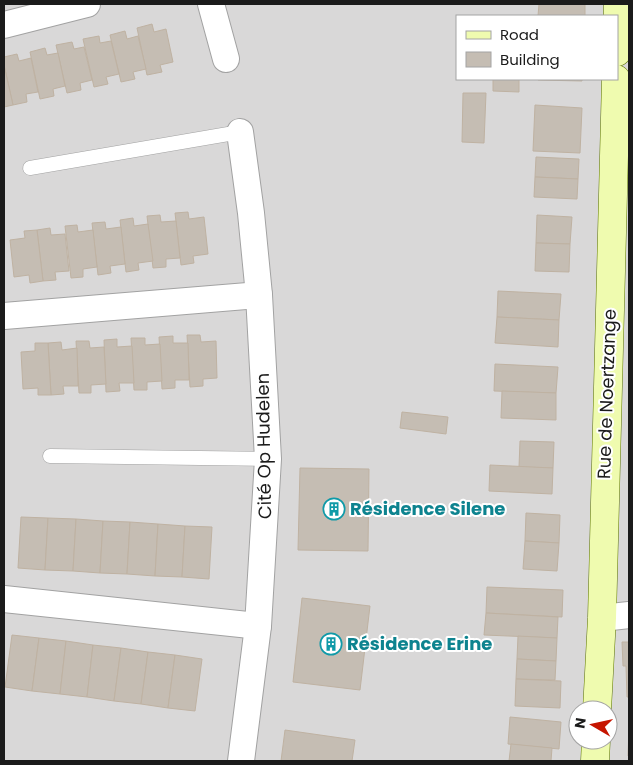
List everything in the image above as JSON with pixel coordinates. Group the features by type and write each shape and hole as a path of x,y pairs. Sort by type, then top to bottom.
{"main road":[{"name":"Rue de Noertzange","path":"598,700 602,618 616,80"}],"street":[{"path":"4,25 87,4"},
{"path":"211,4 226,59"},
{"name":"Cité Op Hudelen","path":"240,132 251,213 259,295 268,460 258,626 241,761"},
{"path":"4,316 259,295"},
{"path":"4,600 258,626"},
{"path":"602,618 629,615"}],"lane":[{"path":"30,168 240,132"},
{"path":"50,456 268,460"}],"shaded area":[{"path":"4,4 629,4 629,761 4,761"}],"building":[{"path":"539,4 585,4 585,15 538,15"},
{"path":"152,24 154,32 166,29 173,62 160,65 162,72 147,75 137,28"},
{"path":"125,31 127,39 138,36 146,69 133,72 135,79 121,82 110,35"},
{"path":"99,36 100,43 111,41 119,74 106,77 108,84 94,87 83,39"},
{"path":"72,42 74,49 84,47 92,80 80,83 81,90 67,93 56,45"},
{"path":"45,48 47,55 58,53 65,86 53,89 54,96 40,99 30,52"},
{"path":"17,54 19,61 31,58 38,92 26,94 27,102 13,105 4,57"},
{"path":"4,65 13,105 4,107"},
{"path":"493,80 519,80 519,92 493,91"},
{"path":"538,80 582,80 582,81"},
{"path":"463,93 486,93 484,143 462,142"},
{"path":"535,105 582,108 580,153 533,151"},
{"path":"536,157 579,159 578,179 535,177"},
{"path":"535,177 578,179 577,199 534,197"},
{"path":"188,212 189,219 204,217 208,254 193,256 194,263 181,265 175,213"},
{"path":"160,215 161,222 176,221 180,258 166,259 166,267 153,268 147,216"},
{"path":"537,215 572,217 570,244 536,243"},
{"path":"133,218 134,226 148,224 153,261 138,263 139,270 126,272 120,220"},
{"path":"105,222 106,229 121,227 125,264 110,266 111,273 98,275 92,223"},
{"path":"77,225 78,232 93,230 97,267 83,269 83,277 71,278 65,226"},
{"path":"50,228 51,235 65,234 69,271 55,272 56,280 43,281 37,230"},
{"path":"37,230 43,281 30,283 29,275 14,277 10,240 25,238 24,231"},
{"path":"536,243 570,244 569,272 535,271"},
{"path":"498,291 561,294 559,320 497,317"},
{"path":"497,317 559,320 558,347 495,343"},
{"path":"187,335 200,335 201,342 216,341 217,378 203,379 203,386 190,387"},
{"path":"173,336 173,343 188,343 189,380 175,380 175,388 162,389 159,337"},
{"path":"131,338 145,338 145,345 160,344 162,381 147,382 147,390 134,390"},
{"path":"117,339 117,347 132,346 134,383 119,383 120,391 106,392 104,340"},
{"path":"76,341 89,341 90,348 104,347 106,384 91,385 91,393 79,393"},
{"path":"61,342 62,350 77,348 78,386 63,386 64,394 51,395 48,343"},
{"path":"35,343 48,343 51,395 38,395 38,388 23,389 21,352 35,351"},
{"path":"495,364 558,367 556,393 494,391"},
{"path":"502,391 556,393 556,420 501,418"},
{"path":"402,412 448,417 446,434 400,428"},
{"path":"520,441 554,442 553,468 519,467"},
{"path":"490,465 553,468 552,494 489,491"},
{"name":"Résidence Silene","path":"300,468 369,469 368,551 298,550"},
{"path":"526,513 560,515 559,543 525,541"},
{"path":"21,517 48,518 45,570 18,568"},
{"path":"48,518 76,519 73,571 45,570"},
{"path":"76,519 103,521 100,573 73,571"},
{"path":"103,521 130,522 127,574 100,573"},
{"path":"130,522 158,524 155,576 127,574"},
{"path":"158,524 185,526 182,577 155,576"},
{"path":"185,526 212,527 209,579 182,577"},
{"path":"525,541 559,543 557,571 523,569"},
{"path":"487,587 563,590 562,617 486,613"},
{"name":"Résidence Erine","path":"302,598 370,606 360,690 293,682"},
{"path":"486,613 558,617 557,638 484,635"},
{"path":"12,635 39,638 32,691 5,687"},
{"path":"518,636 557,638 556,661 517,659"},
{"path":"39,638 66,641 60,694 32,691"},
{"path":"66,641 93,645 87,697 60,694"},
{"path":"622,642 629,642 629,697 627,697 626,666 623,666"},
{"path":"93,645 121,648 114,701 87,697"},
{"path":"121,648 148,652 141,704 114,701"},
{"path":"148,652 175,655 168,708 141,704"},
{"path":"175,655 202,659 195,711 168,708"},
{"path":"517,659 556,661 555,680 516,679"},
{"path":"516,679 561,681 560,708 515,706"},
{"path":"510,717 561,722 559,749 508,744"},
{"path":"285,730 355,740 352,761 281,761"},
{"path":"511,744 552,748 551,761 509,761"}],"place":[{"name":"Résidence Silene","path":"334,509"},
{"name":"Résidence Erine","path":"331,644"}]}
